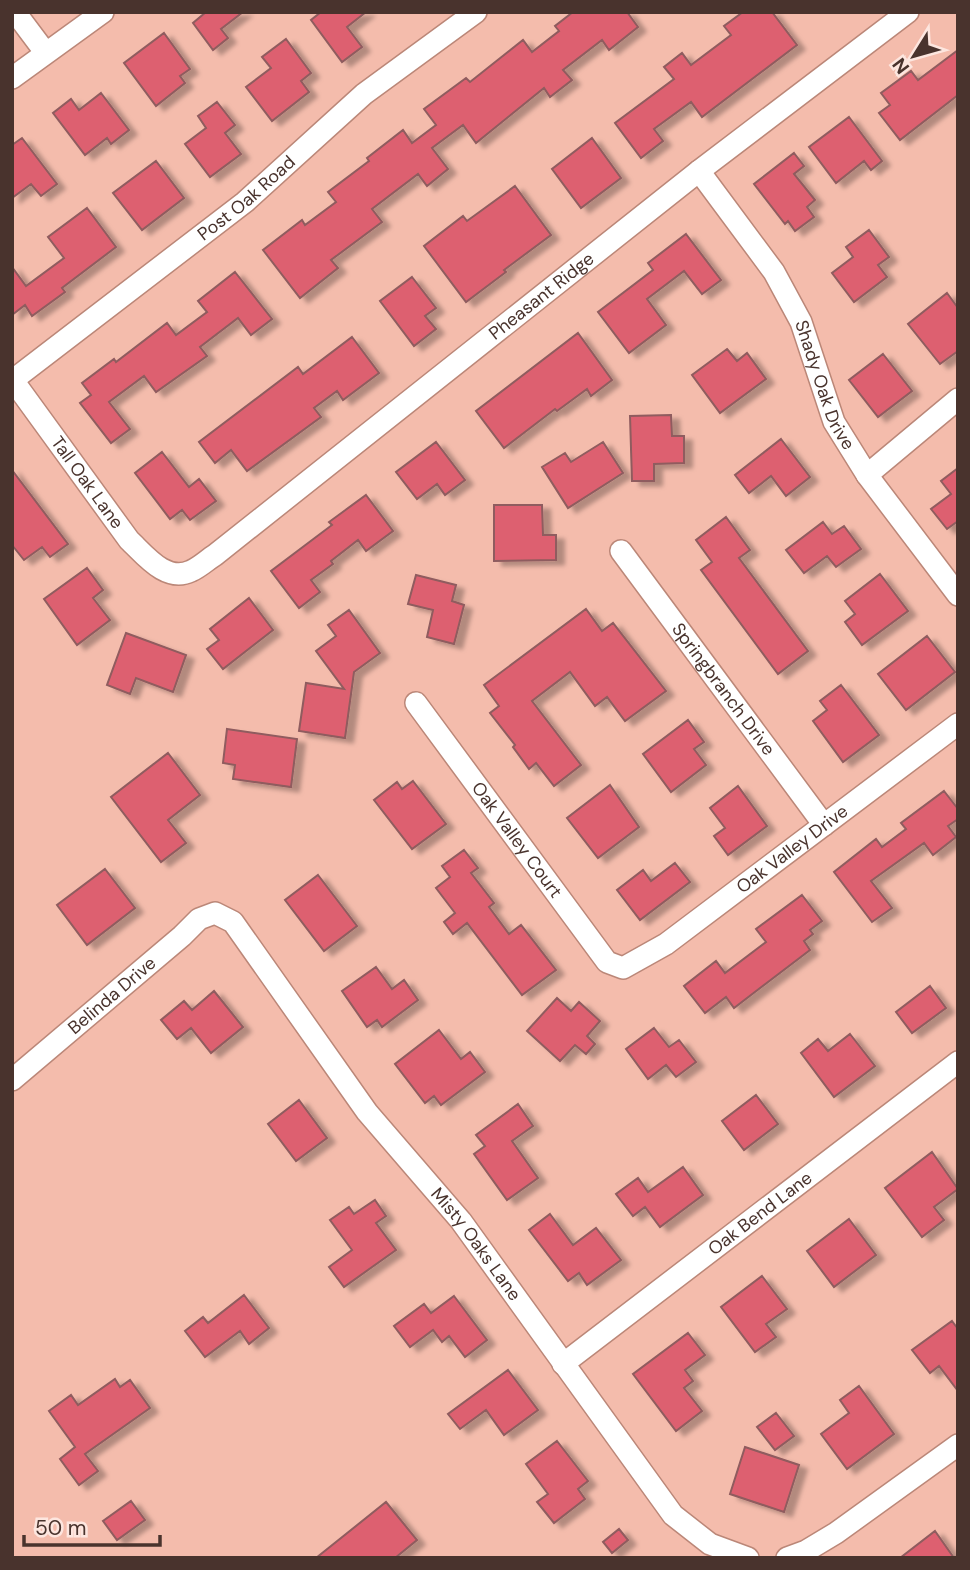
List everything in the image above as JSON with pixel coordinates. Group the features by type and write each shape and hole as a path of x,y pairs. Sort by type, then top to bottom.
{"street":[{"path":"15,12 45,52"},
{"path":"12,78 103,12"},
{"name":"Post Oak Road","path":"12,379 245,202 364,94 476,12"},
{"name":"Pheasant Ridge","path":"174,574 191,572 215,555 699,171 908,12"},
{"name":"Shady Oak Drive","path":"699,171 774,272 801,321 834,422 867,475 958,595"},
{"name":"Tall Oak Lane","path":"12,379 129,540 152,562 174,574"},
{"path":"867,475 958,398"},
{"name":"Springbranch Drive","path":"621,551 824,825"},
{"name":"Oak Valley Court","path":"416,704 607,962 623,968"},
{"name":"Oak Valley Drive","path":"623,968 666,944 958,724"},
{"name":"Belinda Drive","path":"12,1080 199,919 215,913"},
{"name":"Misty Oaks Lane","path":"215,913 233,922 245,936 367,1112 461,1221 673,1515 710,1544 748,1558"},
{"name":"Oak Bend Lane","path":"564,1363 958,1062"},
{"path":"787,1558 806,1551 836,1533 958,1446"}],"building":[{"path":"206,12 243,12 221,29 228,38 213,50 193,23"},
{"path":"321,12 366,12 347,27 362,47 342,62 311,20"},
{"path":"573,12 627,12 638,27 609,50 602,40 563,70 572,80 550,97 544,88 476,143 463,125 432,148 448,169 427,186 418,174 372,209 382,222 331,260 338,268 300,298 263,250 302,220 305,225 336,202 328,192 369,161 367,158 403,130 412,143 436,125 424,109 466,78 470,82 523,40 532,52 559,31 555,26"},
{"path":"743,12 772,12 797,45 702,117 691,102 654,129 663,141 641,158 615,123 674,79 664,67 682,53 691,65 731,35 724,26"},
{"path":"164,33 190,69 180,76 185,83 156,106 124,63"},
{"path":"286,39 311,73 301,81 309,92 272,121 246,87 271,68 262,57"},
{"path":"958,50 958,95 900,140 879,113 890,105 881,93 911,71 918,80"},
{"path":"101,93 129,130 111,144 107,138 85,155 53,113 71,99 79,110"},
{"path":"217,102 235,125 225,133 241,154 210,177 185,144 206,128 198,116"},
{"path":"849,117 882,161 871,170 864,161 836,183 809,147"},
{"path":"22,138 57,184 41,196 31,184 12,198 12,145"},
{"path":"592,138 621,178 581,208 552,169"},
{"path":"794,153 804,166 794,174 815,200 807,207 814,217 795,231 788,221 785,224 754,184"},
{"path":"156,161 184,198 142,230 113,193"},
{"path":"515,186 551,235 466,302 424,246 463,216 467,221"},
{"path":"87,208 116,247 62,288 65,292 32,316 25,305 12,315 12,267 26,286 64,258 48,237"},
{"path":"869,230 889,257 878,265 887,277 854,302 832,273 853,257 846,247"},
{"path":"686,234 721,280 702,294 684,271 647,299 666,325 629,353 598,312 653,270 648,263"},
{"path":"235,272 272,319 251,335 238,318 200,347 207,356 156,392 144,376 109,402 130,429 111,443 80,403 91,395 82,383 114,359 116,362 167,323 176,335 207,312 198,301"},
{"path":"412,277 436,308 425,316 436,329 414,346 380,301"},
{"path":"947,293 958,308 958,351 940,364 908,324"},
{"path":"578,333 612,380 591,396 587,389 557,411 555,409 504,448 476,411"},
{"path":"352,337 379,373 343,400 337,391 314,408 321,417 247,471 231,450 215,463 199,442 298,367 303,374"},
{"path":"727,349 737,361 747,353 766,379 720,413 692,375"},
{"path":"883,354 912,391 878,417 849,380"},
{"path":"671,415 672,436 684,436 684,463 654,464 654,481 632,481 630,416"},
{"path":"781,439 810,477 786,496 771,476 749,493 735,475"},
{"path":"436,442 465,480 445,495 437,484 417,499 396,472"},
{"path":"603,442 623,473 568,508 542,467 565,453 571,462"},
{"path":"162,452 189,487 199,479 216,501 190,520 182,510 170,519 135,473"},
{"path":"958,468 958,521 947,529 931,509 951,494 941,481"},
{"path":"12,470 68,544 50,557 42,547 24,560 12,545"},
{"path":"366,495 393,531 366,551 358,540 331,561 333,564 311,580 320,592 299,608 271,571 332,525 329,522"},
{"path":"494,505 542,505 543,535 556,535 556,560 494,561"},
{"path":"726,517 750,550 739,558 808,651 778,674 701,570 712,562 696,540"},
{"path":"823,522 832,534 844,526 861,549 836,567 827,556 804,573 786,550"},
{"path":"87,568 103,590 93,598 110,620 77,645 44,599"},
{"path":"880,574 908,611 862,645 845,622 855,614 845,601"},
{"path":"416,575 456,585 452,601 464,605 454,644 427,637 433,610 408,604"},
{"path":"249,598 273,630 223,669 207,649 219,640 210,629"},
{"path":"586,609 602,631 613,623 666,691 625,721 607,697 595,706 570,672 532,701 581,765 554,786 536,763 529,769 513,747 515,745 490,713 499,706 484,685"},
{"path":"349,610 380,653 354,672 345,738 299,731 306,683 344,689 316,651 336,636 328,625"},
{"path":"126,633 186,655 173,692 136,678 130,694 107,685"},
{"path":"927,636 955,672 906,710 878,674"},
{"path":"841,685 879,735 843,762 813,721 827,710 820,701"},
{"path":"688,720 704,742 694,749 706,765 671,792 643,754"},
{"path":"227,729 297,739 291,787 233,779 235,765 223,763"},
{"path":"168,753 200,795 168,820 186,843 161,862 111,797"},
{"path":"413,781 446,824 412,849 374,800 397,782 402,789"},
{"path":"610,785 639,827 598,858 567,818"},
{"path":"738,786 767,826 728,855 714,836 725,828 710,808"},
{"path":"944,791 958,809 958,819 948,826 956,837 933,855 924,843 871,881 892,908 872,922 834,872 876,839 882,847 906,829 901,823"},
{"path":"464,850 478,868 471,873 494,903 489,907 509,934 521,925 556,970 522,995 467,923 453,934 444,922 455,913 436,888 450,877 442,866"},
{"path":"675,863 690,882 640,920 617,890 643,870 651,881"},
{"path":"105,869 135,908 87,945 57,905"},
{"path":"318,875 357,926 324,951 285,900"},
{"path":"802,895 822,921 810,930 813,934 804,941 810,950 734,1008 726,997 705,1013 684,986 716,961 725,973 766,942 756,929"},
{"path":"376,967 392,989 404,980 418,1000 382,1027 377,1020 367,1027 342,991"},
{"path":"930,986 946,1008 912,1033 896,1012"},
{"path":"214,991 243,1027 211,1053 191,1028 177,1039 161,1020 184,1001 192,1010"},
{"path":"557,998 571,1011 579,1002 600,1021 587,1036 595,1044 586,1054 575,1045 560,1061 527,1031"},
{"path":"654,1028 669,1047 679,1040 696,1062 676,1077 666,1065 648,1079 626,1049"},
{"path":"439,1030 461,1059 470,1052 485,1072 441,1105 434,1096 425,1103 395,1064"},
{"path":"850,1034 875,1066 834,1097 801,1053 818,1039 828,1051"},
{"path":"756,1095 778,1124 744,1150 722,1121"},
{"path":"299,1100 327,1138 296,1161 268,1124"},
{"path":"518,1104 533,1126 512,1141 538,1178 507,1200 474,1154 485,1146 476,1135"},
{"path":"932,1152 958,1189 934,1207 944,1220 922,1237 885,1188"},
{"path":"683,1167 703,1195 660,1227 645,1207 633,1216 616,1194 638,1178 648,1192"},
{"path":"375,1200 386,1216 376,1223 396,1250 344,1287 329,1267 352,1250 330,1220 349,1207 354,1214"},
{"path":"550,1214 573,1245 596,1228 621,1260 587,1285 579,1273 568,1281 529,1230"},
{"path":"849,1219 876,1255 834,1287 807,1251"},
{"path":"762,1276 787,1309 766,1324 776,1337 755,1352 721,1307"},
{"path":"244,1295 269,1328 249,1344 240,1331 205,1357 185,1331 203,1317 208,1323"},
{"path":"454,1296 487,1340 465,1357 449,1336 442,1342 433,1330 410,1347 394,1326 424,1304 431,1313"},
{"path":"952,1321 958,1329 958,1391 939,1366 930,1373 912,1350"},
{"path":"688,1333 705,1355 685,1370 693,1381 684,1388 702,1411 676,1431 633,1374"},
{"path":"508,1370 538,1410 504,1435 486,1410 460,1429 448,1414"},
{"path":"115,1379 120,1387 130,1380 150,1408 85,1454 98,1471 79,1485 60,1459 75,1447 49,1411 71,1395 78,1405"},
{"path":"859,1386 894,1434 847,1469 821,1434 849,1413 840,1400"},
{"path":"776,1413 794,1436 775,1450 757,1427"},
{"path":"557,1441 588,1481 578,1489 585,1499 554,1523 537,1502 548,1494 526,1464"},
{"path":"745,1447 799,1465 784,1512 730,1494"},
{"path":"131,1501 145,1520 117,1540 103,1521"},
{"path":"386,1502 417,1540 395,1558 316,1558"},
{"path":"619,1529 628,1540 612,1553 603,1542"},
{"path":"935,1531 954,1558 900,1558"}]}
